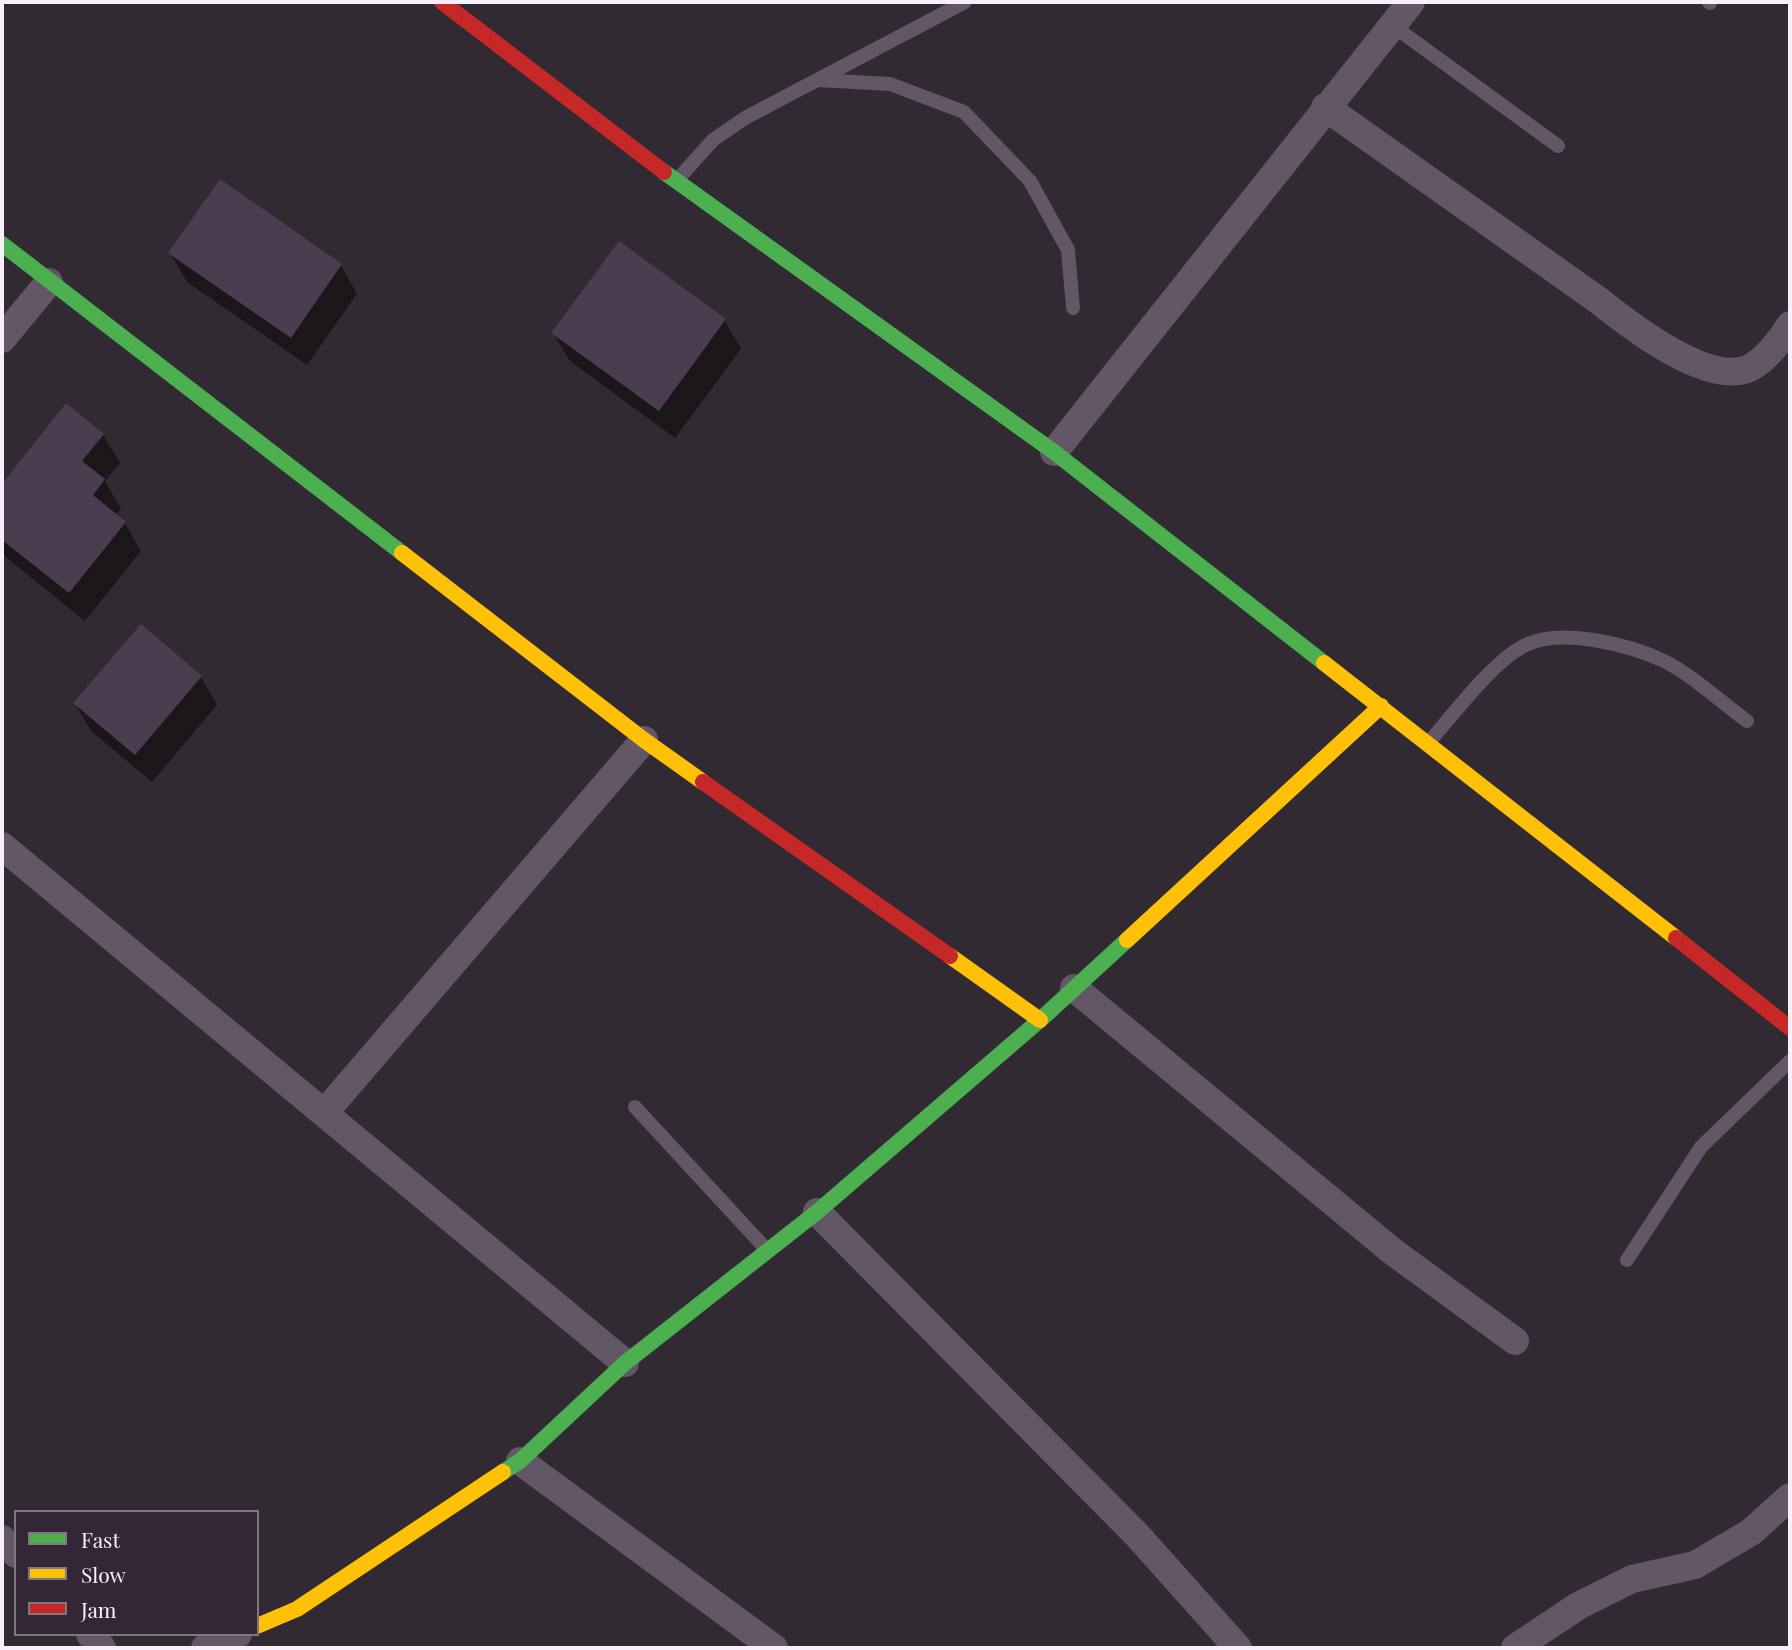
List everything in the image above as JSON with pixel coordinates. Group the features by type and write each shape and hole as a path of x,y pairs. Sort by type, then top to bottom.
{"street":[{"path":"442,2 677,181 1055,452 1790,1028"},
{"path":"1055,452 1325,107 1411,2"},
{"path":"1325,107 1598,300 1639,333 1683,357 1726,371 1754,367 1790,325"},
{"path":"2,244 645,740 1040,1020"},
{"path":"2,339 49,282"},
{"path":"259,1625 298,1609 520,1461 625,1363 817,1212 1040,1020 1381,706"},
{"path":"325,1112 645,740"},
{"path":"2,846 625,1363"},
{"path":"1074,988 1392,1251 1516,1341"},
{"path":"817,1212 1138,1535 1238,1648"},
{"path":"520,1461 774,1648"},
{"path":"1515,1648 1578,1606 1632,1580 1695,1565 1751,1532 1790,1497"},
{"path":"2,1539 14,1552"},
{"path":"205,1648 233,1636"}],"lane":[{"path":"677,181 713,140 745,118 965,2"},
{"path":"1392,25 1558,146"},
{"path":"818,80 890,84 964,112 1030,181 1068,250 1073,308"},
{"path":"1428,743 1494,669 1527,644 1566,636 1608,644 1665,662 1747,721"},
{"path":"1628,1260 1701,1147 1790,1061"},
{"path":"635,1107 768,1251"}],"building":[{"path":"220,179 342,264 291,338 168,253"},
{"path":"619,241 726,319 659,411 551,333"},
{"path":"66,403 104,434 82,461 105,479 93,495 126,522 69,593 2,540 2,484"},
{"path":"141,624 202,676 135,755 73,703"}],"traffic: fast":[{"path":"664,172 1054,452 1324,663"},
{"path":"2,244 402,553"},
{"path":"503,1472 520,1461 625,1363 817,1212 1040,1020 1127,940"}],"traffic: slow":[{"path":"402,553 644,740 703,782"},
{"path":"1324,663 1676,938"},
{"path":"1127,940 1381,706"},
{"path":"950,956 1040,1020"},
{"path":"259,1625 297,1609 503,1472"}],"traffic: jam":[{"path":"442,2 664,172"},
{"path":"703,782 950,956"},
{"path":"1676,938 1790,1028"}]}
